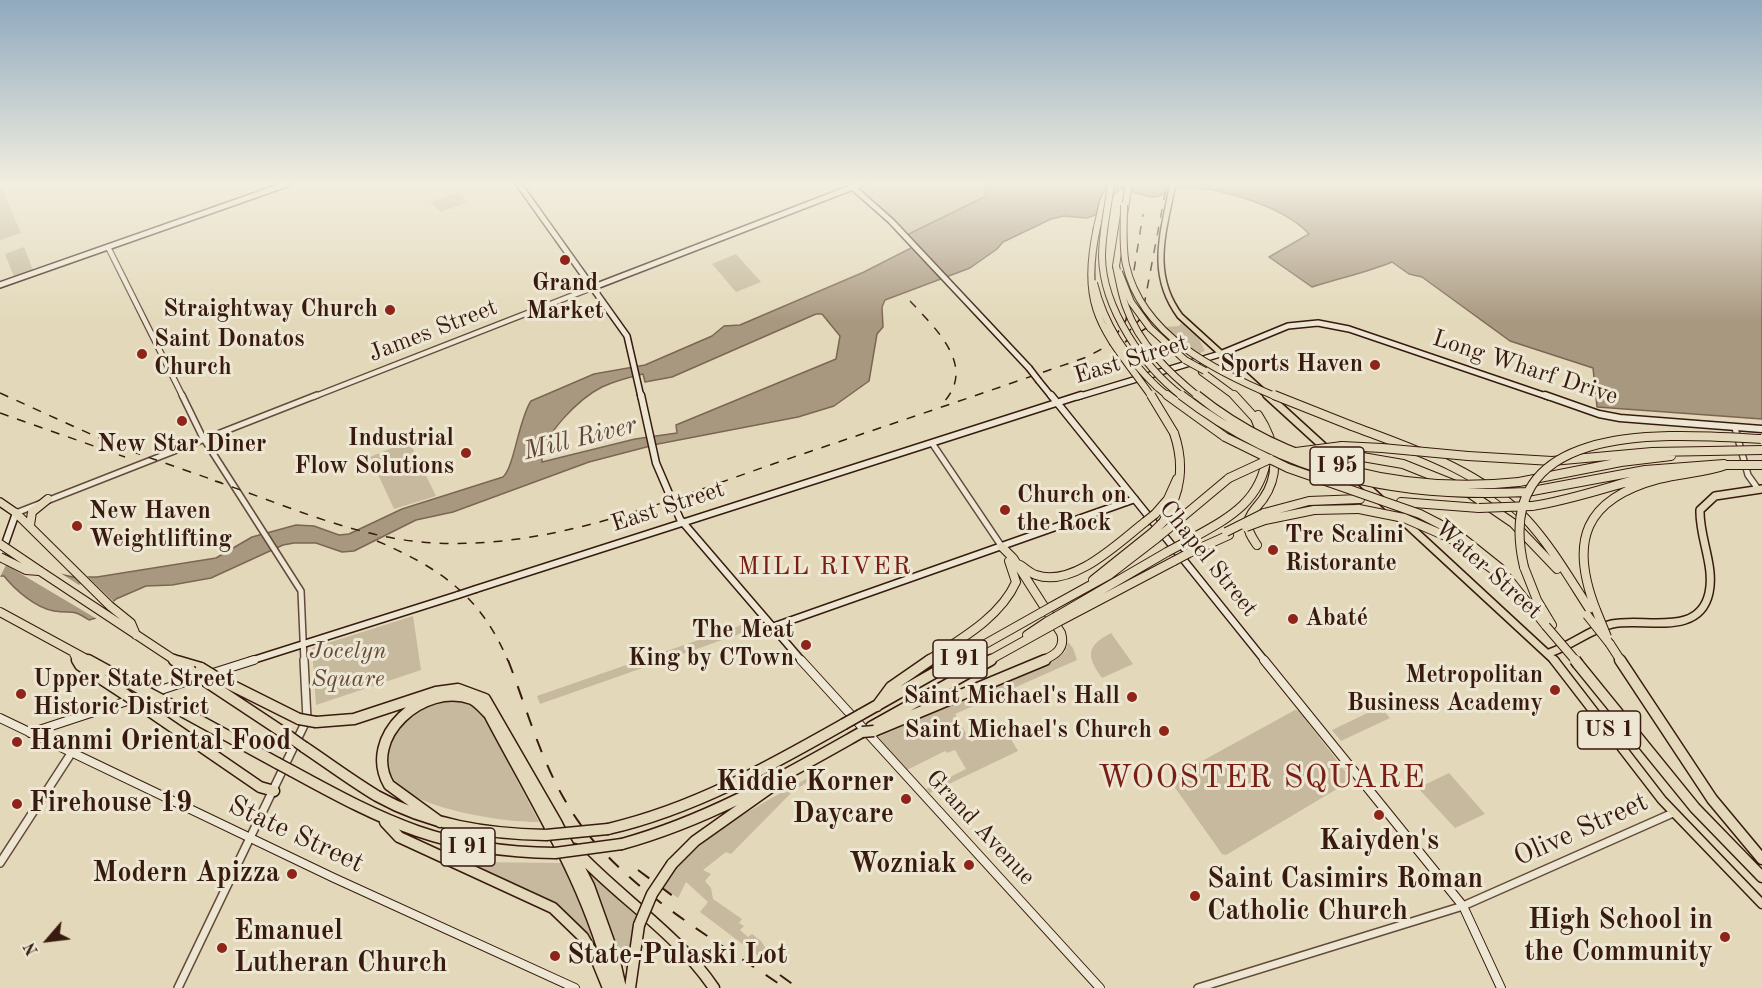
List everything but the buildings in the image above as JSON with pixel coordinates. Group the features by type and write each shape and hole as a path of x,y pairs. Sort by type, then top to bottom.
{"highway":[{"path":"1097,229 1089,268 1091,295 1096,314 1110,343 1162,412 1174,433 1181,457 1178,494 1165,525"},
{"path":"1097,229 1093,273 1101,308 1126,353 1169,397 1215,431 1263,457 1305,475 1420,514 1453,535 1494,569 1549,626 1700,813 1762,877"},
{"name":"I 95","path":"1104,229 1101,249 1103,274 1111,302 1125,330 1145,359 1167,383 1196,407 1266,449 1308,466 1387,489 1442,496 1494,496 1632,472 1713,467"},
{"name":"I 95","path":"1121,229 1116,266 1118,284 1127,312 1150,350 1193,393 1253,432 1324,462 1387,478 1461,486 1519,482 1628,461 1707,451 1762,450"},
{"path":"1123,229 1123,250 1129,279 1143,305 1165,332 1193,355 1225,374 1456,468 1501,497 1538,533 1705,788 1762,859"},
{"path":"1116,266 1141,318 1158,338 1185,360 1248,403 1263,422 1271,438 1275,455 1273,480 1248,524 1257,545"},
{"path":"1058,619 1246,504 1259,489 1267,465 1263,436 1254,417 1236,396 1204,371"},
{"path":"1549,626 1524,567 1519,531 1525,499 1543,472 1566,455 1598,442 1640,436 1762,439"},
{"path":"1165,525 1188,512 1231,480 1286,460 1343,450 1382,448 1552,461 1663,451 1707,451"},
{"path":"1343,450 1413,467 1443,479 1485,502 1538,546 1592,613"},
{"path":"1002,547 1034,575 1062,578 1076,571 1155,514 1174,488 1181,457"},
{"path":"1592,613 1583,577 1581,555 1586,529 1596,513 1615,496 1640,484 1713,467 1762,465"},
{"path":"1265,517 1302,502 1360,499 1479,508 1532,507 1565,501 1641,477 1686,467"},
{"path":"30,525 32,512 48,499"},
{"path":"1265,517 1314,510 1359,509 1404,518 1453,535"},
{"path":"16,513 68,564 108,611"},
{"name":"I 91","path":"1,613 385,822 423,837 454,845 508,852 555,853 622,844 699,820 858,734 872,729 1007,651 1050,623 1210,542 1265,517"},
{"name":"I 91","path":"0,544 40,571 108,611 136,635 380,797 440,822 492,833 546,835 609,830 662,816 711,797 1110,575 1165,525"},
{"path":"877,706 891,687 930,662 1011,596 1016,586 1015,574 1002,547"},
{"path":"0,557 26,570 40,571"},
{"path":"872,729 1046,660 1060,651 1063,643 1061,633 1013,558"},
{"path":"73,652 80,665 260,787 274,792"},
{"path":"175,661 201,668 298,719 316,722 360,718 443,690 464,690 479,695 490,704 498,716 601,913 613,949 621,988"},
{"path":"440,822 429,810 402,797 389,786 382,772 381,756 390,731 410,710 436,698 461,696 474,700 487,711 576,878 598,928 609,988"},
{"path":"630,988 639,925 652,894 672,864 701,837 766,793 778,779"},
{"path":"385,822 399,837 540,901 561,914 588,944 609,988"},
{"path":"563,838 598,874 682,945 714,988"}],"main road":[{"path":"0,285 159,229"},
{"name":"Grand Avenue","path":"552,229 627,336 636,368 648,438 665,492 682,523 840,706 1100,988"},
{"name":"James Street","path":"594,287 744,229"},
{"name":"Chapel Street","path":"898,229 1040,381 1463,906 1501,988"},
{"name":"Water Street","path":"1165,229 1159,269 1162,291 1176,312 1549,653 1673,813 1762,904"},
{"name":"East Street","path":"30,733 932,443 1220,354 1288,326 1318,323"},
{"name":"Long Wharf Drive","path":"1318,323 1349,329 1599,414 1762,429"},
{"path":"1549,653 1610,624 1670,624 1696,614 1704,604 1709,591 1700,510 1708,500 1715,496 1760,489"},
{"path":"772,627 1135,499"},
{"path":"0,502 16,513 0,557"},
{"name":"State Street","path":"0,718 251,838 575,988"}],"street":[{"path":"108,247 204,439 301,591 308,719 178,988"},
{"name":"James Street","path":"16,513 594,287"},
{"path":"1735,428 1748,475 1760,489"},
{"path":"932,443 1002,547"},
{"path":"0,863 72,752"},
{"name":"Olive Street","path":"1198,988 1463,906 1673,813"}],"green space":[{"path":"0,229 19,229 21,233 0,240"},
{"path":"904,229 919,229 909,234"},
{"path":"24,247 33,270 14,277 5,254"},
{"path":"736,254 761,282 736,292 712,264"},
{"path":"1181,323 1199,339 1205,351 1198,354 1164,327 1179,326"},
{"path":"409,441 436,496 394,509 370,457"},
{"name":"Jocelyn Square","path":"413,616 421,670 316,705 312,648"},
{"path":"756,620 762,626 540,704 537,696"},
{"path":"1111,633 1133,664 1102,678 1093,664 1091,652 1097,642"},
{"path":"1068,642 1077,660 955,714 971,742 1004,727 1018,751 930,793 926,789 966,769 955,750 947,753 945,751 907,770 878,737 1054,661 1065,652"},
{"path":"440,700 464,701 480,710 539,822 504,820 435,805 399,787 389,775 387,752 392,734 414,713"},
{"path":"1380,707 1390,718 1341,741 1332,730"},
{"name":"WOOSTER SQUARE","path":"1295,710 1299,711 1352,780 1226,855 1222,854 1171,782 1173,777"},
{"path":"827,767 828,770 793,791 731,854 726,852 703,870 711,874 705,881 711,888 713,899 742,919 739,923 744,926 740,930 748,937 752,934 761,941 773,959 769,964 700,912 708,902 686,882 678,898 662,887 696,849 716,833 759,805"},
{"path":"1449,773 1485,814 1455,828 1418,788"},
{"path":"471,862 562,863 585,909 597,944 563,910"},
{"path":"588,873 639,910 626,970"}],"shaded area":[{"path":"919,229 1030,229 1003,242 970,268 885,300 882,307 883,327 877,334 869,381 834,406 798,417 658,444 589,462 453,512 416,520 354,551 342,552 316,543 283,545 211,578 172,585 146,586 116,599 96,618 89,620 75,613 54,611 40,606 14,587 4,576 0,576 0,561 73,577 97,577 216,558 252,537 296,525 314,526 339,535 349,534 402,509 503,477 510,464 523,419 531,401 594,374 645,365 712,336 724,326 740,325 864,272 911,248 909,234","holes":["816,314 822,314 840,336 836,359 676,425 677,433 635,439 542,462 547,441 554,430 583,400 602,387 643,374 645,382 672,377"]},
{"path":"1304,229 1762,229 1762,419 1597,407 1593,368 1510,341 1422,277 1409,274 1392,262 1312,287 1269,257 1309,234"}],"pier":[{"path":"19,550 28,552 79,585 82,583 74,574 85,574 116,604 97,619 6,565 0,577 0,558"}],"railway":[{"path":"1114,338 1126,320 1141,229"},
{"path":"215,481 350,528 378,535 434,543 478,543 521,539 606,520 968,398 1084,358 1100,350 1130,330 1142,316 1158,229"},
{"path":"910,301 942,338 955,364 956,378 951,392 940,406"},
{"path":"1125,342 1154,323"},
{"path":"0,393 119,447 222,483"},
{"path":"0,413 125,457"},
{"path":"377,541 420,562 456,587 485,619 508,661"},
{"path":"508,660 550,772 569,807 589,835 612,861 667,908 785,988"},
{"path":"638,870 681,902"},
{"path":"780,975 798,988"}],"place":[{"name":"Grand Market","path":"565,260"},
{"name":"Straightway Church","path":"390,310"},
{"name":"Saint Donatos Church","path":"142,354"},
{"name":"Sports Haven","path":"1375,365"},
{"name":"New Star Diner","path":"182,421"},
{"name":"Industrial Flow Solutions","path":"466,453"},
{"name":"Church on the Rock","path":"1005,510"},
{"name":"New Haven Weightlifting","path":"77,526"},
{"name":"Tre Scalini Ristorante","path":"1273,550"},
{"name":"Abaté","path":"1293,619"},
{"name":"The Meat King by CTown","path":"806,645"},
{"name":"Metropolitan Business Academy","path":"1555,690"},
{"name":"Upper State Street Historic District","path":"21,694"},
{"name":"Saint Michael's Hall","path":"1132,697"},
{"name":"Saint Michael's Church","path":"1164,731"},
{"name":"Hanmi Oriental Food","path":"17,742"},
{"name":"Kiddie Korner Daycare","path":"906,799"},
{"name":"Firehouse 19","path":"17,804"},
{"name":"Kaiyden's","path":"1379,815"},
{"name":"Wozniak","path":"969,865"},
{"name":"Modern Apizza","path":"292,874"},
{"name":"Saint Casimirs Roman Catholic Church","path":"1195,896"},
{"name":"High School in the Community","path":"1725,937"},
{"name":"Emanuel Lutheran Church","path":"222,948"},
{"name":"State-Pulaski Lot","path":"555,956"}],"district":[{"name":"MILL RIVER","path":"825,567"},
{"name":"WOOSTER SQUARE","path":"1262,779"}],"water label":[{"name":"Mill River","path":"580,439"}]}
